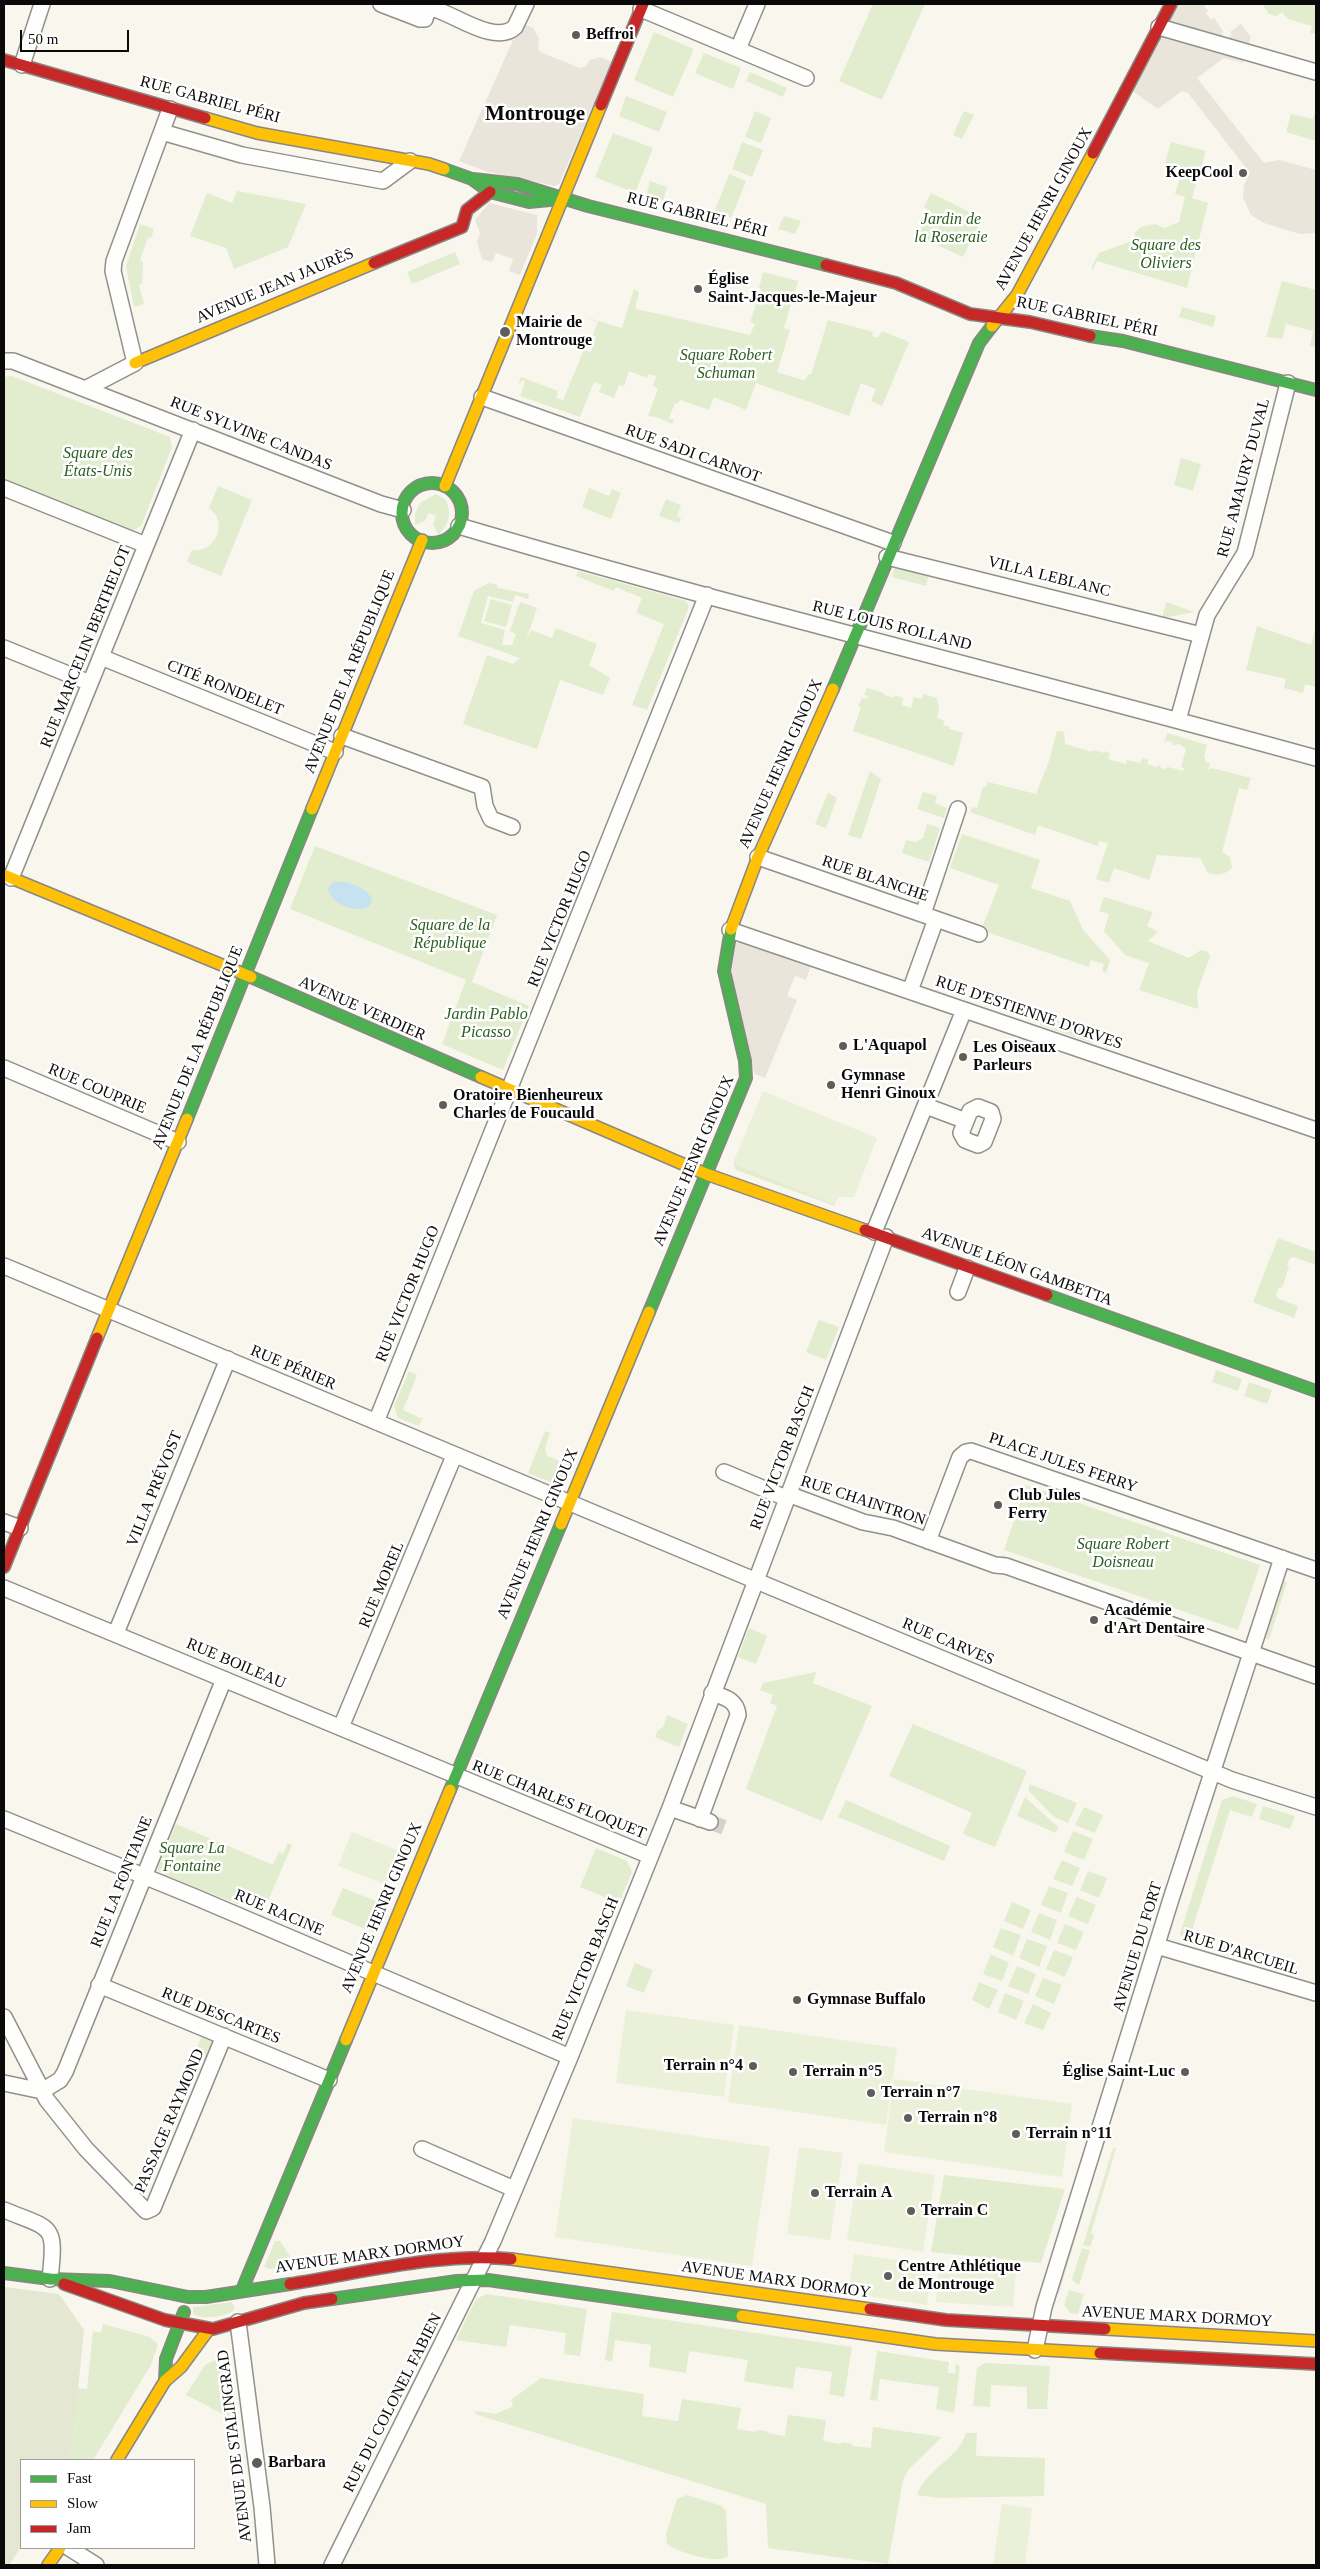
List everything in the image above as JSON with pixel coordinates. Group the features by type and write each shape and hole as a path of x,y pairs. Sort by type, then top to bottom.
{"main road":[{"name":"AVENUE HENRI GINOUX","path":"238,2291 328,2080 746,1078 745,1061 724,970 730,930 758,857 856,636 890,550 979,342 1016,295 1039,256 1171,4"},
{"path":"446,486 642,6"},
{"name":"RUE GABRIEL PÉRI","path":"4,60 256,133 410,161 470,178 495,178 534,187 562,199 896,283 970,314 998,317 1082,335 1122,341 1316,390"},
{"name":"RUE GABRIEL PÉRI","path":"470,178 490,192 529,202 562,199"},
{"path":"468,210 462,195 470,178"},
{"name":"AVENUE JEAN JAURÈS","path":"135,363 462,227 468,210 481,197 490,192"},
{"path":"427,484 446,486 459,499 462,508 459,526 447,538 439,542 422,540 415,537 405,525 403,510 407,498 415,488 427,484"},
{"name":"AVENUE DE LA RÉPUBLIQUE","path":"4,1567 422,540"},
{"name":"AVENUE VERDIER","path":"7,876 244,975 706,1174"},
{"name":"AVENUE LÉON GAMBETTA","path":"706,1174 880,1234 967,1268 1316,1391"},
{"name":"AVENUE MARX DORMOY","path":"188,2297 210,2297 439,2260 485,2256 909,2316 1040,2326 1316,2342"},
{"path":"4,2273 50,2279 110,2281 188,2297 181,2324 166,2359 165,2382"},
{"path":"50,2279 93,2296 181,2324 209,2330"},
{"path":"118,2459 165,2382 181,2367 209,2330 239,2311 474,2280 504,2281 935,2344 1316,2364"},
{"path":"238,2291 239,2311"},
{"path":"48,2565 59,2549"}],"street":[{"path":"22,65 42,4"},
{"path":"381,4 420,20 425,19 426,15 416,6"},
{"path":"416,6 437,10 496,33 512,29 526,4"},
{"path":"738,49 757,4"},
{"path":"642,6 806,78"},
{"path":"1160,27 1316,72"},
{"path":"135,363 113,271 114,260 170,109"},
{"path":"162,132 242,155 383,182 410,161"},
{"name":"RUE SYLVINE CANDAS","path":"4,361 13,361 87,388 380,504 403,510"},
{"name":"AVENUE JEAN JAURÈS","path":"87,388 135,363"},
{"name":"RUE AMAURY DUVAL","path":"1178,720 1210,608 1245,553 1288,383"},
{"name":"RUE SADI CARNOT","path":"482,397 890,550"},
{"name":"RUE MARCELIN BERTHELOT","path":"7,876 90,683 193,430"},
{"path":"4,488 146,545"},
{"name":"RUE LOUIS ROLLAND","path":"459,526 856,636 1316,758"},
{"name":"VILLA LEBLANC","path":"890,550 1201,635"},
{"name":"RUE VICTOR HUGO","path":"376,1422 707,595"},
{"path":"4,648 90,683"},
{"name":"CITÉ RONDELET","path":"101,656 335,752"},
{"path":"342,736 482,787 485,806 491,819 512,827"},
{"path":"910,992 958,809"},
{"name":"RUE BLANCHE","path":"758,857 979,934"},
{"name":"RUE D'ESTIENNE D'ORVES","path":"730,930 1316,1130"},
{"name":"RUE VICTOR BASCH","path":"485,2256 570,2056 670,1808 787,1496 926,1106 964,1010"},
{"name":"RUE COUPRIE","path":"4,1068 178,1142"},
{"path":"926,1106 966,1121"},
{"name":"RUE PÉRIER","path":"4,1266 568,1504"},
{"path":"958,1292 967,1268"},
{"name":"VILLA PRÉVOST","path":"116,1633 228,1359"},
{"name":"PLACE JULES FERRY","path":"928,1541 960,1458 971,1451 1316,1570"},
{"name":"RUE MOREL","path":"341,1727 454,1456"},
{"name":"RUE CHAINTRON","path":"724,1472 863,1522 894,1528 928,1541"},
{"name":"RUE CARVES","path":"568,1504 1212,1772 1316,1807"},
{"path":"4,1522 20,1528"},
{"path":"928,1541 1316,1676"},
{"name":"AVENUE DU FORT","path":"1035,2350 1040,2326 1157,1946 1282,1558"},
{"name":"RUE BOILEAU","path":"4,1588 455,1775"},
{"name":"RUE LA FONTAINE","path":"42,2091 60,2080 65,2072 224,1678"},
{"path":"670,1808 705,1821 738,1714 737,1706 731,1700 712,1693"},
{"name":"RUE CHARLES FLOQUET","path":"455,1775 650,1856"},
{"name":"RUE RACINE","path":"4,1819 143,1875 570,2056"},
{"name":"RUE D'ARCUEIL","path":"1157,1946 1316,1993"},
{"name":"RUE DESCARTES","path":"99,1985 328,2080"},
{"path":"4,2017 42,2091"},
{"name":"PASSAGE RAYMOND","path":"42,2091 86,2149 146,2211 153,2208 224,2036"},
{"path":"4,2083 42,2091"},
{"path":"422,2150 514,2189"},
{"path":"4,2210 42,2226 49,2232 53,2244 50,2279"},
{"name":"RUE DU COLONEL FABIEN","path":"332,2565 485,2256"},
{"name":"AVENUE DE STALINGRAD","path":"239,2311 262,2507 266,2565"},
{"path":"71,2549 96,2565"}],"green space":[{"path":"873,4 925,4 882,100 839,81"},
{"path":"1262,4 1316,4 1316,34 1310,33 1312,26 1288,19 1282,12 1276,16 1269,14"},
{"path":"654,32 694,49 673,97 634,80"},
{"path":"704,53 741,68 733,89 695,73"},
{"path":"750,72 787,88 783,97 746,81"},
{"path":"626,96 667,112 659,132 619,116"},
{"path":"1316,109 1316,141 1286,132 1291,114 1313,119"},
{"path":"755,111 771,118 761,143 745,137"},
{"path":"964,111 974,115 962,139 953,135"},
{"path":"613,133 653,148 635,193 595,177"},
{"path":"742,142 763,150 752,177 732,169"},
{"name":"Square des Oliviers","path":"1171,142 1206,151 1192,198 1208,203 1187,288 1097,261 1092,271 1092,266 1099,253 1134,240 1135,232 1141,227 1155,224 1165,228 1179,222 1185,197 1175,194 1182,172 1164,167"},
{"path":"729,174 746,181 731,218 714,213"},
{"path":"650,181 667,187 663,201 646,196"},
{"path":"237,191 306,204 288,247 234,269 226,248 190,236 207,193 232,203"},
{"name":"Jardin de la Roseraie","path":"931,193 982,218 963,257 918,236 930,211 924,207"},
{"path":"784,216 801,221 795,234 778,229"},
{"path":"140,224 154,229 151,238 148,237 140,260 143,262 142,284 139,285 144,304 134,307 126,266"},
{"path":"455,252 460,264 412,284 407,272"},
{"name":"Square Robert Schuman","path":"763,272 798,281 784,328 790,330 777,372 803,380 806,379 808,374 811,375 828,320 873,332 872,336 878,338 882,331 909,342 882,406 871,401 876,389 861,383 849,416 756,383 746,410 714,397 709,410 680,400 677,404 675,403 669,418 674,420 672,424 657,417 648,416 658,389 653,386 656,376 649,374 647,378 629,371 624,386 619,385 614,398 599,392 602,385 594,382 580,417 520,396 525,381 522,380 519,384 521,377 558,391 556,398 563,400 584,350 591,352 596,337 593,335 598,322 585,317 622,328 634,289 639,292 635,308 637,309 750,335 755,324 750,322 761,289 759,288"},
{"path":"1282,281 1316,290 1316,348 1310,346 1313,331 1286,324 1282,339 1266,337"},
{"path":"1182,307 1216,316 1213,327 1179,317"},
{"name":"Square des États-Unis","path":"12,376 170,437 172,447 141,526 132,531 4,481 4,377"},
{"path":"1181,458 1201,464 1193,491 1174,485"},
{"path":"218,486 252,500 221,576 187,562 192,550 208,547 217,535 218,521 215,514 209,508"},
{"path":"589,488 609,496 612,489 621,493 611,519 582,507"},
{"path":"436,494 446,500 449,510 445,528 438,535 433,524 436,516 429,513 425,521 415,525 415,514 420,503"},
{"path":"666,499 681,505 677,516 681,518 679,523 659,516"},
{"path":"900,566 929,574 926,586 892,577 894,569"},
{"path":"578,571 686,601 689,607 647,710 632,705 664,624 636,613 642,598 616,587 614,591 576,576"},
{"path":"489,583 497,585 498,588 529,594 528,599 515,595 513,602 488,596 481,623 505,630 502,645 512,645 516,634 510,631 520,602 537,608 525,643 531,630 552,638 556,628 597,644 589,665 610,678 603,695 560,680 537,749 463,724 487,655 513,664 520,658 458,636 474,591"},
{"path":"491,599 512,605 506,627 484,621"},
{"path":"1166,602 1194,612 1162,618"},
{"path":"1257,626 1311,645 1316,626 1316,687 1305,684 1303,693 1284,688 1286,679 1246,670"},
{"path":"867,688 894,698 895,695 903,698 902,705 911,708 914,697 921,699 923,694 937,698 939,710 937,718 945,721 943,725 950,727 949,729 963,733 954,766 853,731 861,707 858,706 862,698 867,699 868,696 864,695"},
{"path":"1057,731 1064,732 1065,744 1092,752 1093,750 1110,753 1108,759 1126,764 1127,760 1140,763 1142,758 1148,760 1147,764 1157,767 1159,764 1161,768 1165,769 1168,767 1183,771 1184,768 1181,767 1186,749 1179,744 1173,746 1173,742 1168,741 1164,743 1167,733 1207,745 1204,756 1206,762 1210,763 1208,770 1212,768 1251,778 1247,790 1239,788 1222,852 1230,857 1232,868 1218,875 1212,874 1208,873 1200,858 1157,855 1149,880 1114,868 1109,883 1096,879 1108,843 1099,841 1098,846 1038,825 1035,835 970,812 972,807 977,808 983,786 986,787 988,782 1036,794 1049,761"},
{"path":"870,771 881,779 861,839 848,835"},
{"path":"923,792 937,796 935,803 947,808 944,818 917,809"},
{"path":"828,793 837,798 826,828 815,824"},
{"path":"927,824 940,828 929,862 902,853 906,840 915,842 923,838"},
{"path":"962,834 1040,860 1031,888 1070,901 1083,930 1110,960 1106,973 1102,971 1104,964 1091,960 1089,967 981,930 999,885 950,868"},
{"name":"Square de la République","path":"315,846 497,915 472,982 529,1006 503,1070 442,1044 466,980 290,909"},
{"path":"1104,897 1153,912 1147,926 1158,932 1148,941 1189,958 1201,950 1208,952 1210,957 1197,992 1198,1009 1139,990 1149,963 1125,955 1104,931 1109,914 1099,911"},
{"path":"1043,1016 1095,1033 1092,1043 1040,1025"},
{"path":"763,1091 877,1138 854,1197 838,1197 835,1204 733,1163"},
{"path":"733,1163 835,1204 835,1206 736,1170"},
{"path":"1278,1238 1316,1252 1316,1265 1294,1257 1290,1258 1282,1288 1279,1287 1276,1295 1279,1299 1298,1306 1294,1318 1253,1302"},
{"path":"819,1320 839,1327 826,1360 806,1352"},
{"path":"1216,1370 1242,1379 1238,1391 1212,1382"},
{"path":"409,1371 417,1375 403,1410 420,1418 423,1417 419,1426 398,1418 394,1406"},
{"path":"1249,1382 1272,1390 1267,1404 1244,1396"},
{"path":"545,1431 550,1433 545,1448 547,1456 570,1465 563,1483 558,1485 528,1473"},
{"path":"1025,1475 1259,1556 1257,1560 1024,1479"},
{"name":"Square Robert Doisneau","path":"1026,1485 1260,1565 1238,1630 1004,1550"},
{"path":"1002,1555 1233,1637 1232,1641 1001,1560"},
{"path":"1283,1581 1287,1582 1269,1640 1265,1638"},
{"path":"749,1628 767,1636 756,1664 738,1657"},
{"path":"816,1672 813,1683 872,1706 822,1821 746,1789 777,1706 770,1703 773,1695 760,1690 763,1683"},
{"path":"667,1715 688,1724 679,1747 655,1737 658,1730 663,1727"},
{"path":"913,1724 1027,1771 995,1847 963,1834 972,1813 889,1776"},
{"path":"1030,1784 1077,1803 1068,1823 1054,1817 1028,1790"},
{"path":"1233,1796 1257,1804 1252,1817 1230,1810 1192,1930 1214,1938 1210,1950 1187,1943 1180,1934 1222,1800"},
{"path":"1025,1797 1058,1827 1056,1833 1017,1816"},
{"path":"846,1800 950,1846 944,1861 838,1817"},
{"path":"1263,1806 1295,1816 1290,1829 1259,1819"},
{"path":"1084,1807 1103,1815 1095,1833 1075,1825"},
{"name":"Square La Fontaine","path":"176,1824 273,1865 279,1852 283,1854 288,1843 292,1845 268,1901 244,1891 238,1904 160,1873 158,1868"},
{"path":"1073,1831 1093,1839 1084,1860 1064,1852"},
{"path":"352,1832 402,1852 389,1886 338,1866"},
{"path":"596,1848 627,1861 632,1872 619,1903 580,1887"},
{"path":"1062,1860 1080,1868 1072,1886 1053,1879"},
{"path":"1088,1871 1107,1878 1099,1898 1080,1890"},
{"path":"1049,1886 1068,1893 1061,1913 1041,1905"},
{"path":"343,1888 386,1905 375,1933 331,1915"},
{"path":"1077,1897 1096,1905 1088,1924 1068,1916"},
{"path":"1012,1902 1031,1910 1023,1929 1004,1921"},
{"path":"1039,1913 1057,1920 1050,1940 1031,1932"},
{"path":"1065,1924 1084,1932 1076,1950 1057,1943"},
{"path":"1001,1928 1021,1935 1013,1956 993,1947"},
{"path":"1027,1939 1047,1946 1039,1967 1019,1958"},
{"path":"1221,1940 1252,1950 1249,1962 1217,1952"},
{"path":"1054,1950 1073,1957 1065,1977 1046,1969"},
{"path":"991,1954 1009,1963 1002,1981 983,1974"},
{"path":"635,1963 653,1970 644,1993 626,1986"},
{"path":"1017,1966 1036,1974 1028,1994 1008,1986"},
{"path":"1043,1978 1062,1985 1054,2004 1035,1996"},
{"path":"979,1982 998,1990 989,2009 972,2000"},
{"path":"1005,1993 1024,2001 1016,2020 998,2012"},
{"path":"1033,2004 1051,2013 1043,2030 1024,2023"},
{"path":"626,2010 734,2025 724,2097 616,2083"},
{"path":"739,2025 897,2048 886,2125 728,2102"},
{"path":"202,2035 212,2039 215,2046 209,2062 194,2056"},
{"path":"894,2079 1072,2104 1062,2177 884,2152"},
{"path":"573,2118 770,2147 752,2266 555,2237"},
{"path":"1107,2133 1059,2293 1057,2293 1105,2134"},
{"name":"Terrain A","path":"799,2147 843,2153 830,2240 787,2234"},
{"path":"1113,2148 1116,2148 1091,2233 1094,2235 1090,2247 1083,2245"},
{"path":"859,2163 935,2175 923,2252 847,2240"},
{"path":"944,2175 1065,2189 1041,2263 931,2252"},
{"path":"275,2241 280,2241 296,2265 271,2269 264,2267"},
{"path":"1082,2248 1090,2250 1079,2285 1072,2279"},
{"name":"Centre Athlétique de Montrouge","path":"854,2254 932,2265 927,2305 848,2293"},
{"path":"939,2265 1016,2270 1013,2307 936,2302"},
{"path":"4,2287 59,2294 84,2330 71,2459 20,2459 20,2548 9,2565 4,2565"},
{"path":"1069,2290 1084,2294 1078,2314 1070,2313 1064,2305"},
{"path":"487,2294 587,2309 580,2356 564,2354 566,2333 510,2325 506,2347 456,2340 476,2299"},
{"path":"232,2302 235,2309 221,2316 202,2317 193,2314 193,2307"},
{"path":"612,2312 852,2347 844,2397 829,2394 832,2372 796,2367 793,2389 744,2381 748,2360 689,2351 686,2373 649,2367 651,2345 615,2340 612,2362 605,2360"},
{"path":"103,2324 150,2337 158,2344 151,2365 94,2459 71,2459 78,2388 87,2389 93,2331 101,2333"},
{"path":"877,2351 949,2362 948,2373 955,2373 956,2363 960,2367 954,2413 936,2409 939,2387 880,2379 877,2401 870,2400"},
{"path":"215,2360 226,2370 229,2378 234,2420 186,2395 205,2365"},
{"path":"985,2363 1050,2366 1047,2409 1027,2409 1027,2387 991,2385 990,2407 973,2406 977,2368"},
{"path":"541,2378 644,2394 642,2416 678,2421 682,2399 741,2408 737,2429 756,2432 757,2430 767,2431 767,2433 785,2436 788,2415 826,2420 823,2441 841,2444 842,2442 852,2444 852,2446 871,2448 873,2427 942,2437 909,2469 903,2480 888,2564 768,2548 766,2504 475,2414 476,2411 496,2414 513,2406 511,2400"},
{"path":"966,2433 977,2433 976,2456 1045,2458 1044,2496 940,2498 917,2495 921,2486 957,2449"},
{"path":"687,2495 722,2506 726,2511 728,2556 716,2559 707,2558 688,2554 667,2544 666,2534 677,2499"},
{"path":"1002,2504 1032,2508 1025,2565 993,2565"}],"shaded area":[{"path":"1176,4 1203,4 1208,11 1206,13 1211,20 1214,18 1226,39 1232,35 1230,32 1241,24 1251,37 1243,63 1224,58 1197,78 1264,163 1279,160 1316,170 1316,233 1300,234 1264,223 1251,215 1243,197 1244,185 1250,173 1188,93 1182,91 1158,109 1131,90"},
{"path":"521,23 533,28 539,38 538,48 540,52 580,68 586,66 590,60 601,57 612,62 559,184 554,186 485,171 459,161 513,40 504,36"},
{"path":"489,203 537,215 537,234 520,275 509,271 513,259 496,253 492,262 482,259 477,242 480,233 475,220"},
{"path":"742,942 811,965 806,980 795,976 787,996 797,1000 765,1078 755,1074 731,976 736,943"}],"water":[{"path":"333,882 342,882 363,889 372,899 370,905 365,908 352,908 334,899 328,888"}],"tunnel":[{"path":"710,1822 731,1830"}],"traffic: fast":[{"path":"444,169 472,179 490,192 529,202 560,199"},
{"path":"473,179 517,184 588,206 826,265"},
{"path":"833,689 979,343 992,326"},
{"path":"1090,336 1123,341 1316,390"},
{"path":"432,483 448,488 453,492 457,497 462,513 457,529 453,534 448,538 432,543 416,538 411,534 407,529 402,513 407,497 411,492 416,488 432,483"},
{"path":"187,1119 312,809"},
{"path":"649,1312 746,1078 745,1061 724,971 731,929"},
{"path":"251,977 481,1077"},
{"path":"1047,1295 1316,1391"},
{"path":"450,1790 561,1524"},
{"path":"242,2290 346,2040"},
{"path":"4,2273 50,2279 110,2281 188,2297 206,2297 290,2284"},
{"path":"332,2299 457,2281 488,2280 742,2316"},
{"path":"165,2381 166,2359 184,2312"}],"traffic: slow":[{"path":"445,486 601,105"},
{"path":"205,118 257,133 429,164 444,169"},
{"path":"992,326 1017,295 1093,153"},
{"path":"135,363 374,263"},
{"path":"312,809 422,540"},
{"path":"731,929 758,857 833,689"},
{"path":"4,875 251,977"},
{"path":"481,1077 706,1174 865,1230"},
{"path":"97,1338 187,1119"},
{"path":"561,1524 649,1312"},
{"path":"346,2040 450,1790"},
{"path":"511,2259 870,2309"},
{"path":"742,2316 935,2344 1100,2353"},
{"path":"118,2459 165,2381 181,2367 209,2329"},
{"path":"1105,2329 1316,2341"},
{"path":"48,2565 59,2549"}],"traffic: jam":[{"path":"601,105 643,4"},
{"path":"1093,153 1171,4"},
{"path":"4,60 205,118"},
{"path":"374,263 462,227 467,210 490,192"},
{"path":"826,265 896,283 970,314 1030,322 1090,336"},
{"path":"865,1230 1047,1295"},
{"path":"4,1567 97,1338"},
{"path":"290,2284 429,2261 457,2258 511,2259"},
{"path":"64,2284 165,2320 213,2329 304,2303 332,2299"},
{"path":"870,2309 946,2320 1105,2329"},
{"path":"1100,2353 1316,2364"}],"place":[{"name":"Beffroi","path":"576,35"},
{"name":"KeepCool","path":"1243,173"},
{"name":"Église Saint-Jacques-le-Majeur","path":"698,289"},
{"name":"Mairie de Montrouge","path":"505,332"},
{"name":"L'Aquapol","path":"843,1046"},
{"name":"Les Oiseaux Parleurs","path":"963,1057"},
{"name":"Gymnase Henri Ginoux","path":"831,1085"},
{"name":"Oratoire Bienheureux Charles de Foucauld","path":"443,1105"},
{"name":"Club Jules Ferry","path":"998,1505"},
{"name":"Académie d'Art Dentaire","path":"1094,1620"},
{"name":"Gymnase Buffalo","path":"797,2000"},
{"name":"Terrain n°4","path":"753,2066"},
{"name":"Terrain n°5","path":"793,2072"},
{"name":"Église Saint-Luc","path":"1185,2072"},
{"name":"Terrain n°7","path":"871,2093"},
{"name":"Terrain n°8","path":"908,2118"},
{"name":"Terrain n°11","path":"1016,2134"},
{"name":"Terrain A","path":"815,2193"},
{"name":"Terrain C","path":"911,2211"},
{"name":"Centre Athlétique de Montrouge","path":"888,2276"},
{"name":"Barbara","path":"257,2463"}],"district":[{"name":"Montrouge","path":"535,115"}],"park label":[{"name":"Jardin Pablo Picasso","path":"486,1024"}]}
